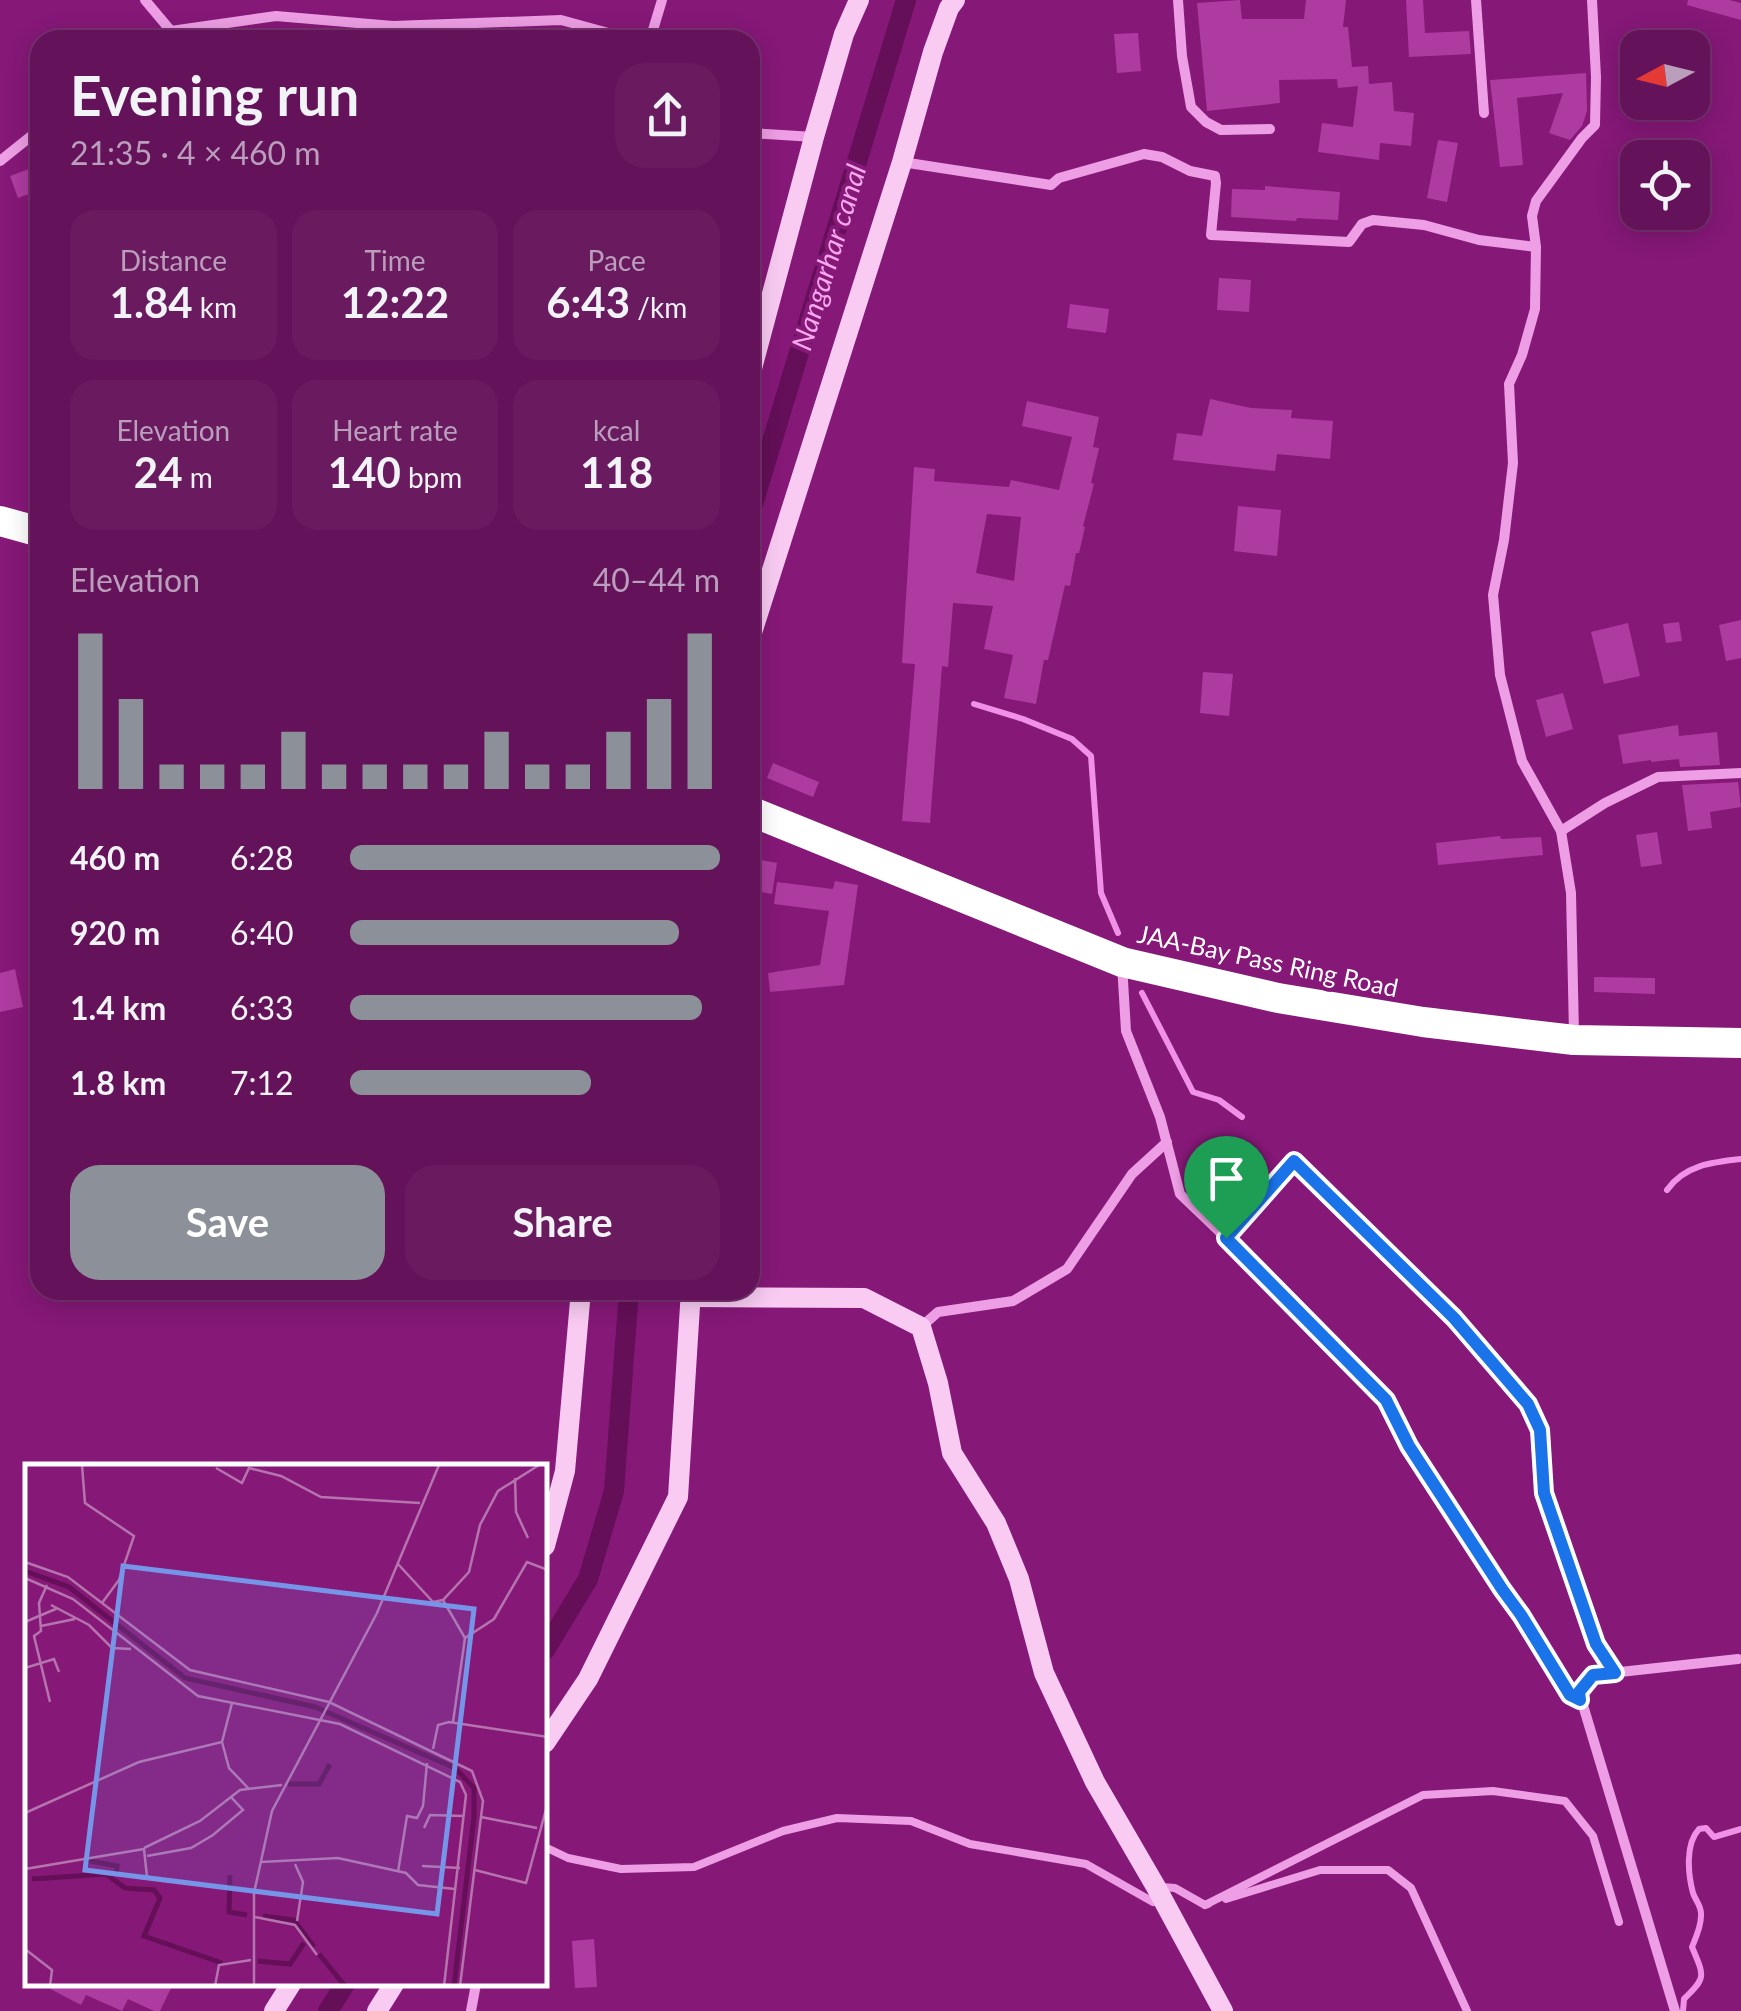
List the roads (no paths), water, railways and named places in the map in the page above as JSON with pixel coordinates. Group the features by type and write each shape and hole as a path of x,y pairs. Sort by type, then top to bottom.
{"highway":[{"path":"0,520 30,529"},
{"name":"JAA-Bay Pass Ring Road","path":"760,814 1122,962 1278,998 1423,1022 1574,1040 1741,1043"}],"street":[{"path":"145,0 163,30"},
{"path":"653,30 662,0"},
{"path":"760,339 844,34 859,0"},
{"path":"760,608 902,162 933,52 955,0"},
{"path":"1178,0 1191,107 1221,130 1270,129"},
{"path":"1476,0 1484,114"},
{"path":"1574,1040 1570,893 1560,831 1522,761 1500,675 1494,595 1513,462 1509,384 1535,310 1536,247 1532,216 1536,200 1595,125 1592,0"},
{"path":"200,30 276,16 393,26 561,20 598,30"},
{"path":"760,134 814,137"},
{"path":"0,161 30,138"},
{"path":"902,162 1051,185 1059,178 1144,154 1215,176 1211,235 1349,242 1362,224 1372,220 1424,225 1479,240 1536,247"},
{"path":"1560,831 1605,802 1658,777 1741,773"},
{"path":"1122,962 1126,1032 1160,1117 1180,1194 1386,1400 1409,1446 1570,1695 1580,1700"},
{"path":"921,1326 938,1312 1013,1301 1067,1270 1132,1174 1166,1142"},
{"path":"1226,1238 1294,1161 1454,1318 1528,1404 1540,1430 1544,1493 1596,1644 1615,1673"},
{"path":"760,1295 864,1298 921,1326 952,1453 996,1523 1019,1580 1044,1673 1154,1894 1223,2011"},
{"path":"548,1535 565,1471 580,1300"},
{"path":"548,1738 588,1679 678,1497 691,1300"},
{"path":"1674,2011 1579,1692 1593,1675 1738,1660"},
{"path":"274,2011 289,1986"},
{"path":"377,2011 393,1986"},
{"path":"471,2011 476,1986"}],"lane":[{"path":"1205,1905 1423,1794 1492,1791 1565,1801 1593,1836 1619,1922"},
{"path":"548,1849 621,1870 694,1867 784,1831 836,1818 911,1821 970,1844 1086,1864 1154,1894 1175,1888 1205,1905 1320,1870 1388,1870 1410,1888 1467,2011"}],"waterway":[{"name":"Nangarhar canal","path":"760,481 906,0"},
{"path":"974,704 1072,739 1091,756 1101,893 1118,933"},
{"path":"1142,993 1193,1092 1219,1100 1242,1117"},
{"path":"1667,1190 1691,1170 1741,1159"},
{"name":"Nangarhar canal","path":"548,1645 588,1579 614,1491 628,1300"},
{"path":"1683,2011 1684,1999 1701,1976 1692,1947 1701,1913 1690,1877 1691,1843 1699,1829 1706,1828 1714,1837 1741,1829"},
{"name":"Nangarhar canal","path":"328,2011 344,1986"}]}
